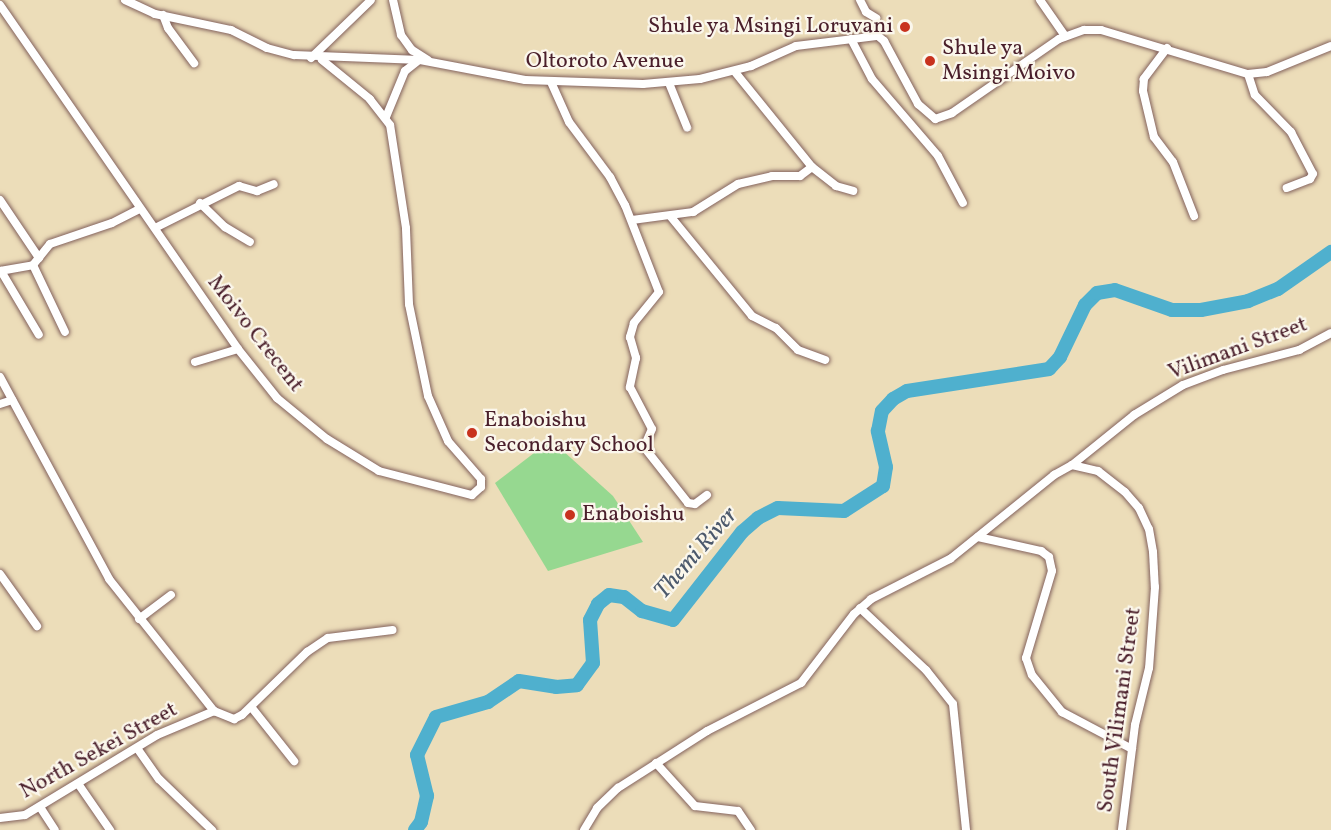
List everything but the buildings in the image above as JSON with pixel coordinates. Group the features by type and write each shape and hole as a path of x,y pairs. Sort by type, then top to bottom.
{"street":[{"name":"Oltoroto Avenue","path":"125,0 163,15 221,27 276,51 311,58 420,60 509,79 551,82 669,83 735,72 796,46 881,37 918,105 935,119 952,113 1065,36 1084,30 1101,30 1248,74 1267,72 1331,46"},
{"path":"311,58 371,0"},
{"path":"393,0 401,35 412,50 431,62"},
{"path":"860,0 866,12 876,18"},
{"path":"1040,0 1065,36"},
{"name":"Moivo Crecent","path":"1,10 238,349 277,398 355,458 379,471 434,482 467,495 475,494 481,487 480,479 441,428 428,396 410,304 406,228 386,117"},
{"path":"163,15 168,28 194,63"},
{"path":"851,39 872,79 938,156 963,204"},
{"path":"1167,48 1144,79 1144,97 1154,137 1173,162 1194,216"},
{"path":"320,59 386,117 405,71 420,60"},
{"path":"735,72 812,167 836,186 853,191"},
{"path":"1248,74 1255,95 1291,132 1313,174 1310,179 1287,188"},
{"path":"551,82 569,122 610,177 632,220 659,292 634,323 630,337 636,358 630,387 652,429 644,447 688,503 695,504 707,495"},
{"path":"669,83 687,127"},
{"path":"632,220 671,217 700,209 730,188 749,180 800,176 812,167"},
{"path":"154,228 200,203 239,186 257,191 274,184"},
{"path":"0,200 36,262 65,332"},
{"path":"200,203 225,227 250,242"},
{"path":"39,335 1,271 36,262 50,244 112,223 140,209"},
{"path":"671,217 752,316 776,328 798,350 825,360"},
{"name":"Vilimani Street","path":"1072,465 1134,415 1183,385 1223,370 1299,351 1331,333"},
{"path":"195,362 238,349"},
{"path":"0,377 88,545 139,619 214,711 234,719 252,708 315,645 328,638 393,630"},
{"path":"0,404 12,400"},
{"path":"584,830 602,801 656,763 707,731 801,683 860,608 892,587 950,559 1054,474 1072,465"},
{"name":"South Vilimani Street","path":"1072,465 1098,471 1112,480 1139,508 1149,530 1155,587 1153,628 1132,749 1122,830"},
{"path":"978,537 1041,551 1049,557 1052,571 1026,658 1032,675 1062,712 1132,749"},
{"path":"0,574 37,626"},
{"path":"139,619 171,595"},
{"path":"860,608 926,670 953,704 966,830"},
{"path":"252,708 294,761"},
{"name":"North Sekei Street","path":"0,818 16,817 40,807 137,748 214,711"},
{"path":"137,748 159,778 212,830"},
{"path":"656,763 695,806 738,811 752,830"},
{"path":"79,785 110,830"},
{"path":"40,807 55,830"}],"green space":[{"name":"Enaboishu","path":"551,440 613,496 643,542 548,571 495,483"}],"waterway":[{"name":"Themi River","path":"415,830 421,822 427,796 417,755 436,717 488,702 519,681 556,687 577,685 593,663 590,620 598,604 609,595 624,597 642,611 673,620 742,532 758,518 778,508 844,511 883,486 886,467 878,431 882,411 893,399 907,391 1049,369 1060,357 1085,305 1097,293 1115,290 1172,310 1201,310 1248,301 1278,289 1331,252"}],"place":[{"name":"Shule ya Msingi Loruvani","path":"905,27"},
{"name":"Shule ya Msingi Moivo","path":"930,61"},
{"name":"Enaboishu Secondary School","path":"472,433"},
{"name":"Enaboishu","path":"570,515"}]}
